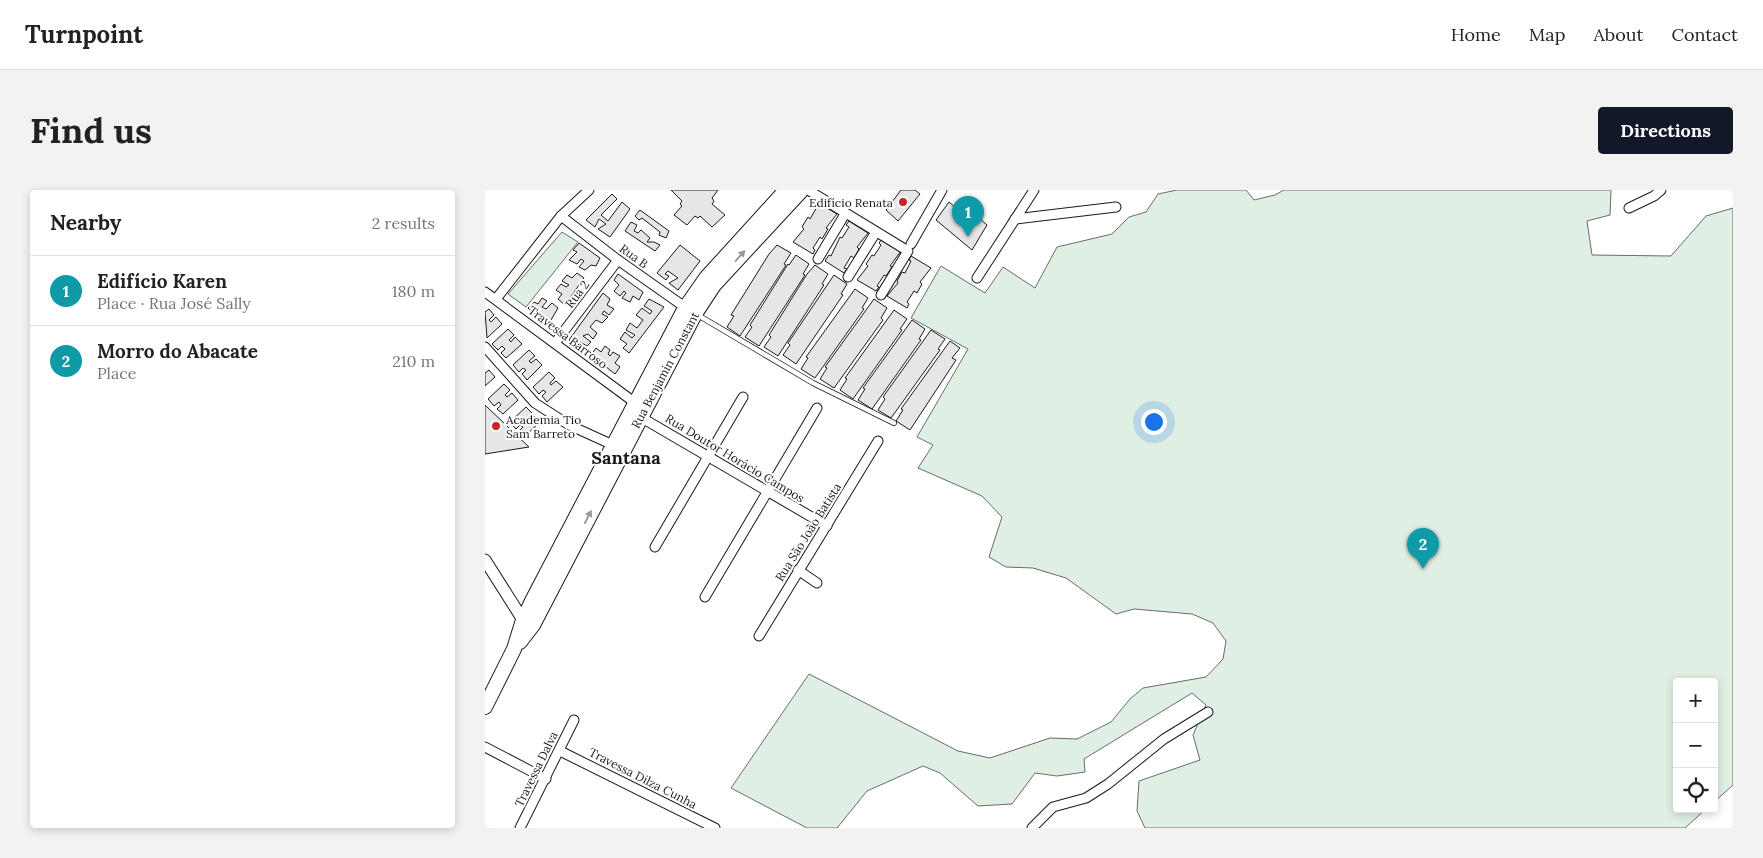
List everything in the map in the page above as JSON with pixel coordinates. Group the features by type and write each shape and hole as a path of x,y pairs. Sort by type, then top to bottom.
{"main road":[{"name":"Rua Benjamin Constant","path":"485,707 635,410 690,311 706,278 786,190"},
{"name":"Rua Benjamin Constant","path":"690,311 802,190"},
{"name":"Rua Benjamin Constant","path":"528,622 613,445 635,410"}],"street":[{"path":"495,299 561,216 589,190"},
{"path":"808,190 908,251 881,295"},
{"path":"911,244 942,190"},
{"path":"977,278 1034,190"},
{"path":"1629,208 1645,201 1661,190"},
{"path":"1015,219 1116,207"},
{"path":"817,259 845,214"},
{"name":"Rua B","path":"561,216 618,260 690,311"},
{"path":"848,277 876,232"},
{"name":"Rua 2","path":"555,343 618,260"},
{"name":"Travessa Barroso","path":"485,292 555,343 635,410"},
{"path":"485,347 535,403 569,425 613,445"},
{"path":"655,547 743,397"},
{"path":"705,597 817,408"},
{"name":"Rua Doutor Horácio Campos","path":"635,410 767,493 827,526"},
{"name":"Rua São João Batista","path":"759,636 878,441"},
{"path":"485,560 528,622"},
{"path":"798,570 817,583"},
{"path":"1032,828 1053,807 1086,798 1108,784 1164,739 1208,712"},
{"name":"Travessa Dalva","path":"521,828 574,720"},
{"path":"485,747 546,779"},
{"name":"Travessa Dilza Cunha","path":"560,751 715,828"}],"lane":[{"path":"690,311 813,383 893,423"}],"green space":[{"path":"1177,190 1246,190 1254,200 1275,195 1284,190 1611,190 1610,215 1587,221 1592,255 1671,256 1706,216 1733,208 1733,785 1718,798 1718,678 1673,678 1673,813 1702,813 1685,828 1145,828 1137,811 1139,781 1200,760 1193,735 1206,705 1192,693 1084,759 1085,772 1057,776 1035,773 1012,804 978,806 940,773 923,766 867,791 837,828 807,828 731,788 809,674 958,751 990,758 1050,738 1077,739 1111,722 1130,699 1143,688 1206,677 1223,659 1226,641 1213,623 1192,614 1134,609 1116,614 1066,578 1033,568 1006,567 989,557 1002,517 982,496 918,468 933,445 917,437 968,349 911,318 941,266 985,293 1003,267 1035,288 1057,247 1112,234 1129,217 1146,212 1158,194"},
{"path":"562,232 578,242 526,307 508,294"}],"building":[{"path":"671,190 718,190 712,198 714,201 712,204 725,215 712,227 700,216 698,218 695,216 687,225 674,215 682,206 680,204 682,201"},
{"name":"Edifício Renata","path":"901,190 915,190 920,194 898,221 886,210"},
{"path":"612,194 617,199 601,215 608,221 622,202 630,209 610,237 598,229 606,224 599,219 595,227 586,220"},
{"path":"817,202 837,214 826,228 828,229 822,239 820,237 813,248 815,250 813,254 793,242 804,229 802,227 808,217 810,219 817,207 815,206"},
{"path":"949,202 976,225 979,218 987,225 972,250 936,220"},
{"path":"640,210 669,231 666,238 659,235 660,232 642,218 639,220 635,216"},
{"path":"849,221 868,233 857,247 859,249 854,258 851,256 844,268 847,269 844,273 825,261 829,255 831,256 840,237 842,238 849,227 846,225"},
{"path":"631,222 637,225 634,231 638,233 641,230 650,238 647,242 654,242 660,245 655,251 625,231"},
{"path":"881,240 901,251 890,266 892,267 886,276 884,275 877,286 879,287 876,291 857,280 868,266 866,264 872,255 874,256 881,245 879,243"},
{"path":"579,243 600,258 596,266 591,265 585,270 579,267 584,261 581,259 577,264 569,260 577,252 573,250"},
{"path":"680,245 700,261 678,290 669,283 678,278 668,271 665,274 669,276 666,280 657,273"},
{"path":"777,245 791,253 784,264 786,265 740,336 727,327 734,316 731,315 769,254"},
{"path":"796,255 809,264 803,274 805,275 759,346 745,337 752,327 750,325 788,264"},
{"path":"911,256 931,268 920,282 922,284 917,293 914,291 907,302 909,304 907,308 887,296 898,283 897,281 902,272 905,273 911,261 909,260"},
{"path":"815,265 828,274 822,284 824,285 778,356 764,347 771,337 769,335 807,274"},
{"path":"577,273 584,278 565,305 558,299 562,294 556,290 561,284 566,287 569,285 562,281 567,275 572,278"},
{"path":"618,274 643,292 639,300 633,296 630,302 622,298 626,293 624,291 620,296 614,291 619,285 614,280"},
{"path":"834,275 847,284 841,294 843,295 796,364 783,355 790,345 788,343"},
{"path":"855,289 868,298 862,308 864,309 815,378 801,369 808,358 806,357"},
{"path":"603,293 610,299 607,305 614,309 609,315 604,311 602,314 608,317 602,323 596,320 590,327 597,333 593,339 588,334 583,336 591,342 587,346 580,342 577,346 569,340"},
{"path":"542,298 547,301 542,307 546,309 552,303 558,308 548,325 528,308 534,302 538,304"},
{"path":"649,299 664,307 629,353 623,348 627,344 620,339 625,332 632,338 635,335 626,330 630,323 637,328 643,320 636,315 642,308 650,314 652,311 644,306"},
{"path":"874,299 887,308 881,318 883,320 834,388 820,379 827,368 825,367"},
{"path":"489,309 494,315 489,320 491,322 496,317 502,324 487,338 485,312"},
{"path":"894,310 907,319 900,329 902,330 853,399 840,390 847,379 845,378"},
{"path":"912,320 925,329 919,339 921,340 872,409 858,400 865,389 863,388"},
{"path":"508,329 514,335 509,340 511,342 515,337 522,344 506,358 501,353 505,349 502,346 498,350 492,344"},
{"path":"931,330 945,339 938,349 940,350 891,418 878,410 885,399 883,397"},
{"path":"950,341 960,348 952,358 956,360 910,430 896,421 903,410 901,409"},
{"path":"605,346 610,350 608,354 610,356 613,352 620,356 615,363 620,367 615,374 591,355 596,348 601,352"},
{"path":"529,350 535,356 529,361 531,363 536,359 542,365 527,380 522,374 526,370 523,368 519,372 513,365"},
{"path":"489,370 495,377 485,386 485,373"},
{"path":"549,372 555,378 550,383 551,385 556,381 563,387 547,402 542,396 546,392 543,390 539,394 533,387"},
{"path":"504,384 510,390 505,395 507,397 512,393 518,400 503,414 497,409 501,405 499,402 494,406 488,399"},
{"name":"Academia Tio Sam Barreto","path":"485,405 529,447 485,454"},
{"path":"526,407 532,413 527,418 529,420 533,415 540,422 524,437 519,431 523,427 520,425 516,429 510,422"}],"place":[{"name":"Edifício Renata","path":"903,202"},
{"name":"Edifício Karen","path":"968,237"},
{"name":"Academia Tio Sam Barreto","path":"496,426"},
{"name":"Morro do Abacate","path":"1423,569"}],"district":[{"name":"Santana","path":"626,457"}]}
